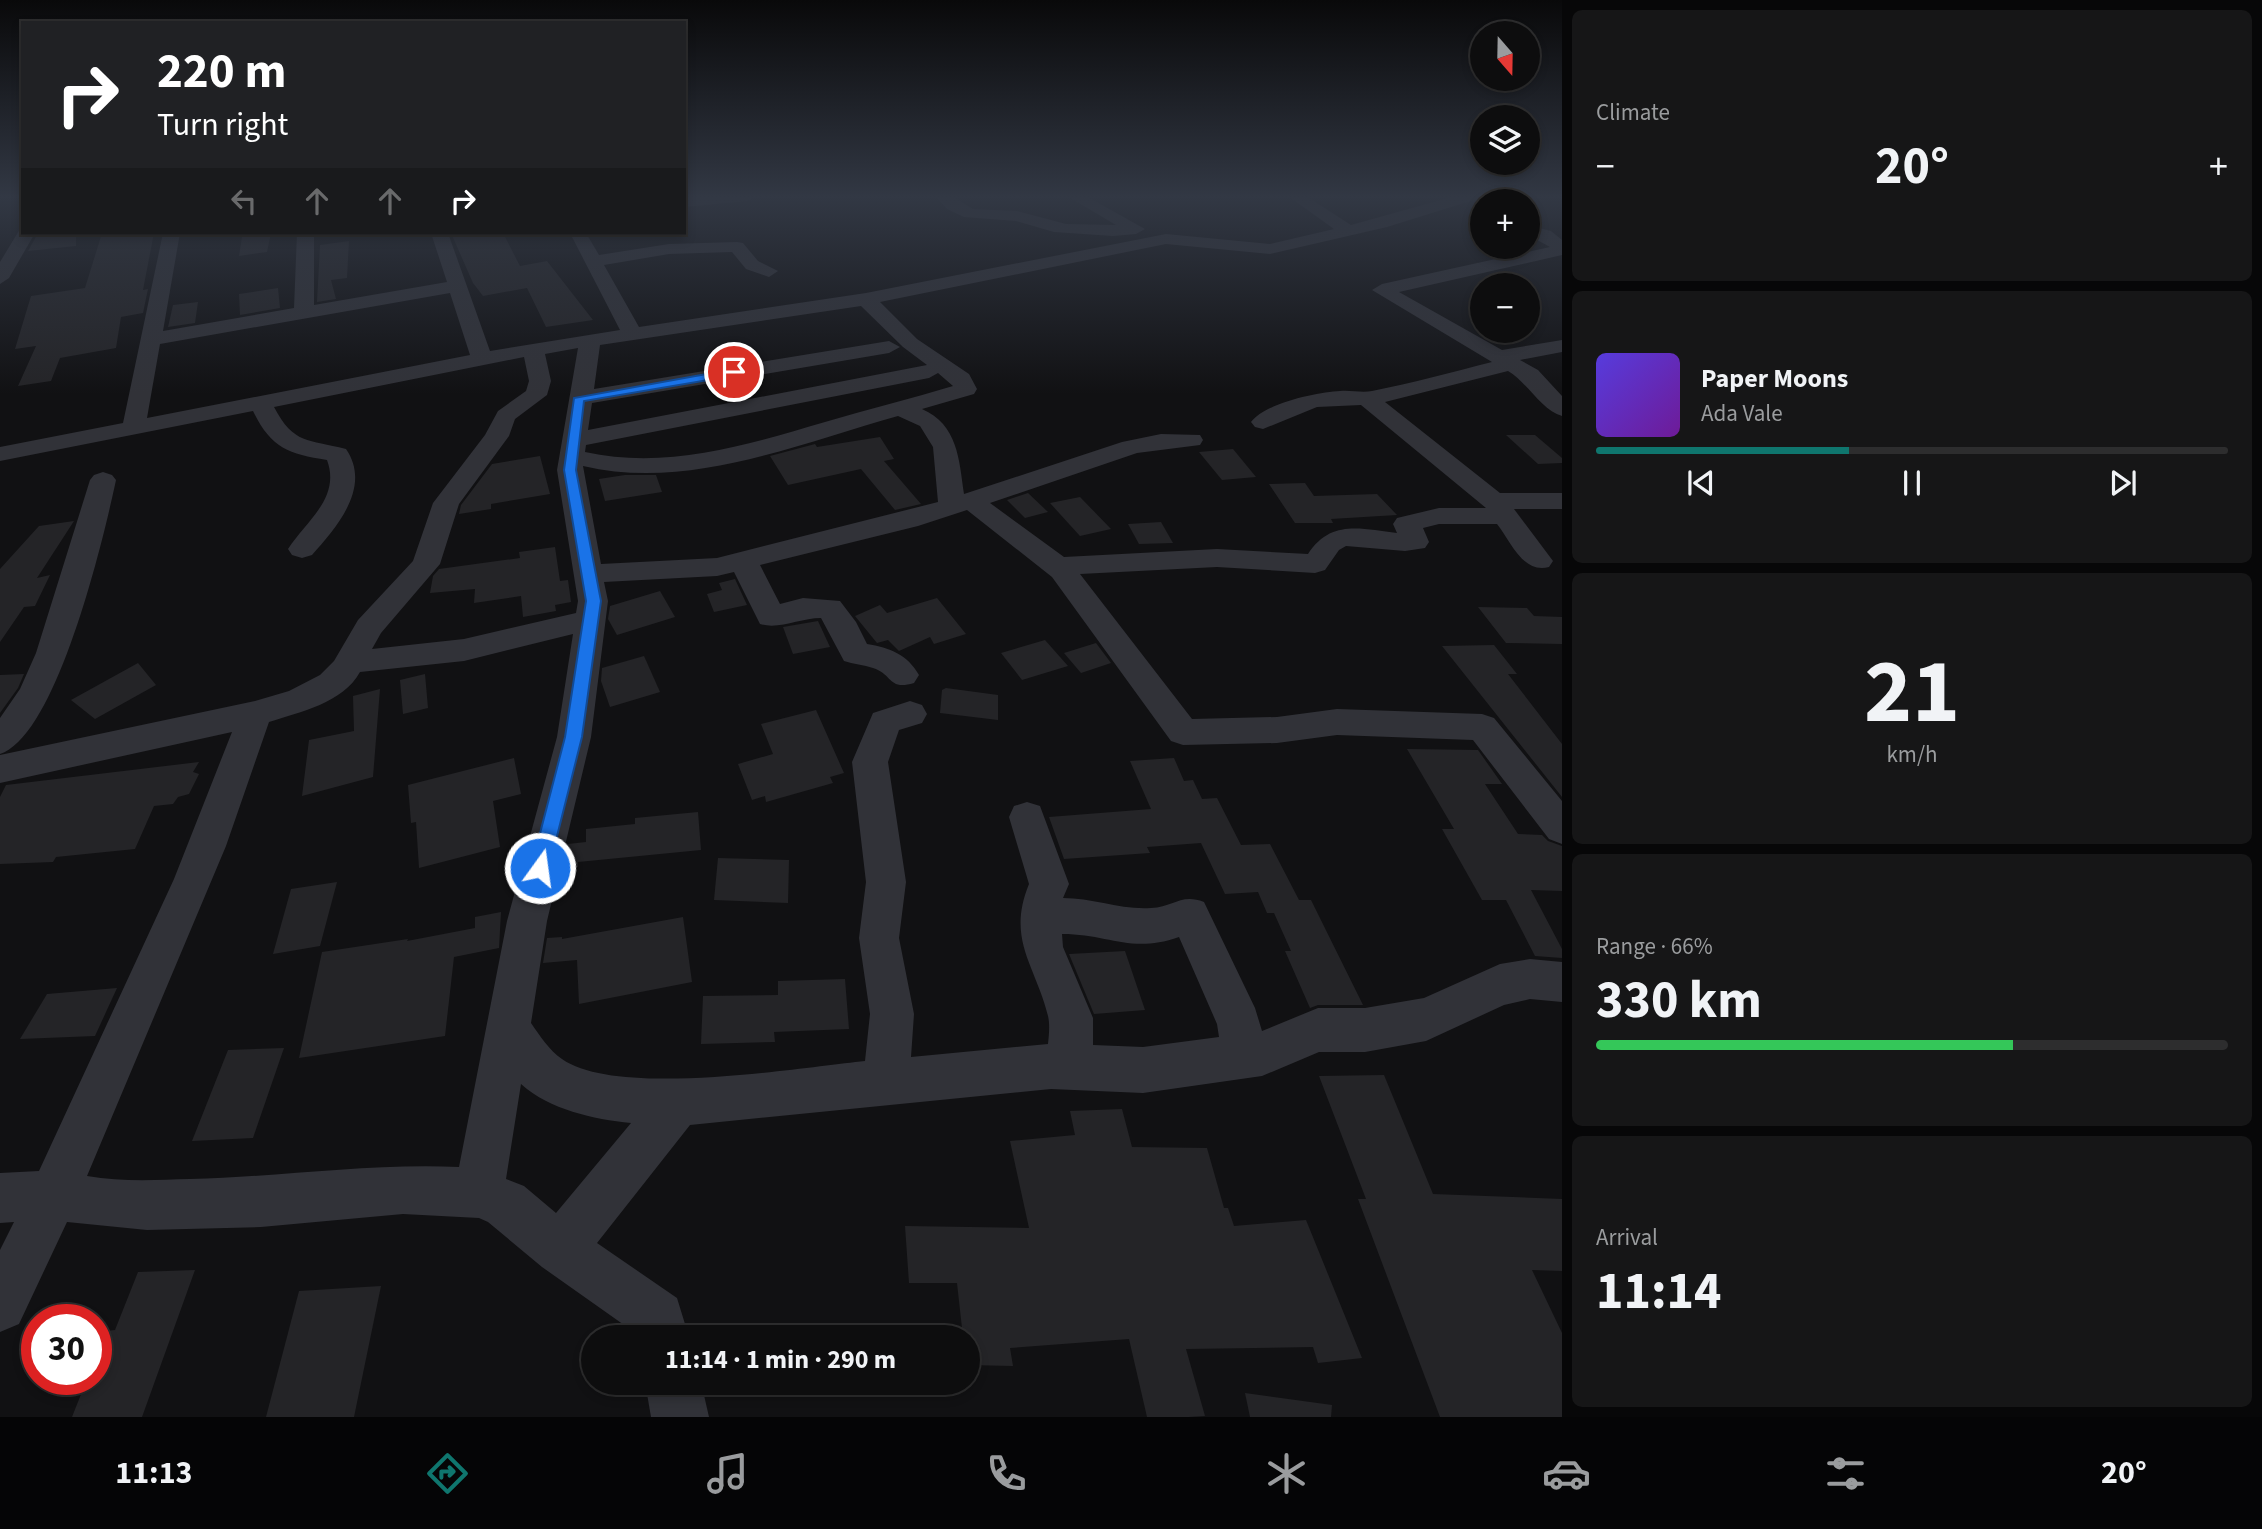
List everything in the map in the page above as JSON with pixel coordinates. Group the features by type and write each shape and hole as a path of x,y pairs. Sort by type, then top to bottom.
{"street":[{"path":"0,278 9,262"},
{"path":"134,426 166,262"},
{"path":"304,312 305,262"},
{"path":"449,262 482,359"},
{"path":"594,262 632,334"},
{"path":"750,262 769,271"},
{"path":"0,454 533,349 866,299 1050,262"},
{"path":"1504,262 1382,290 1530,375 1562,410"},
{"path":"151,339 457,286"},
{"path":"572,448 606,465 694,464 901,410 966,389 961,379 910,343 866,299"},
{"path":"479,1193 527,921 573,737 593,601 570,470 590,340"},
{"path":"1263,422 1287,407 1348,396 1368,399 1562,346"},
{"path":"579,398 889,347"},
{"path":"0,769 255,714 316,694 331,684 350,661 369,626 426,564 446,503 496,436 498,423 513,407 537,395 540,381 533,349"},
{"path":"572,448 929,371"},
{"path":"1368,399 1500,508 1539,561"},
{"path":"260,402 272,429 289,444 337,454 342,463 342,486 337,505 302,549"},
{"path":"901,410 929,421 945,447 961,503 1058,567 1183,732 1277,730 1337,722 1482,727 1562,828"},
{"path":"588,573 717,567 1055,476 1068,468 1115,452 1167,439 1191,440"},
{"path":"0,741 16,726 48,665 93,524 103,480"},
{"path":"1058,567 1192,555 1262,557 1315,564 1334,540 1352,536 1368,541 1379,537 1400,544 1415,542 1407,524 1439,516 1562,500"},
{"path":"743,561 771,617 803,608 830,608 845,629 855,653 883,658 896,665 903,676"},
{"path":"350,661 401,661 443,655 532,635 568,622 590,622"},
{"path":"0,1306 56,1195 179,910 241,760 255,714"},
{"path":"886,1083 892,1014 879,938 886,882 870,762 885,722 910,714"},
{"path":"1027,817 1049,884 1042,901 1042,947 1071,1018 1070,1068"},
{"path":"1042,916 1081,916 1132,927 1156,927 1190,915 1239,1023 1244,1056"},
{"path":"508,1027 534,1066 571,1088 616,1099 678,1103 1051,1066 1143,1070 1262,1054 1318,1030 1365,1030 1426,1019 1500,985 1530,979 1562,982"},
{"path":"560,1249 678,1103"},
{"path":"0,1198 56,1195 92,1202 147,1205 261,1202 403,1189 479,1193 506,1203 560,1249 658,1317 660,1325"},
{"path":"676,1395 680,1417"}],"building":[{"path":"93,262 148,262 143,290 148,289 143,313 121,317 116,348 60,358 51,381 18,386 36,346 15,349 31,296 85,288"},
{"path":"319,262 348,262 347,278 331,280 336,299 317,302"},
{"path":"464,262 518,262 520,266 548,262 593,320 546,327 527,288 483,296 473,283"},
{"path":"278,288 280,308 240,315 239,294"},
{"path":"198,302 195,323 168,327 173,305"},
{"path":"1506,435 1535,435 1562,458 1562,463 1538,464"},
{"path":"880,437 894,459 884,461 921,504 895,510 861,469 788,485 770,456 815,444 817,447"},
{"path":"1233,449 1256,477 1222,480 1199,452"},
{"path":"540,456 550,494 491,504 491,509 459,514 461,505 492,464"},
{"path":"625,475 656,475 662,492 605,501 599,479"},
{"path":"1305,483 1314,496 1377,494 1397,515 1331,519 1333,523 1295,523 1269,484"},
{"path":"1028,493 1048,512 1025,518 1007,500"},
{"path":"1080,497 1111,529 1080,536 1050,503"},
{"path":"74,521 37,578 50,575 35,606 24,607 0,642 0,569 39,526"},
{"path":"1161,522 1173,543 1139,544 1128,524"},
{"path":"555,547 560,581 568,580 571,602 555,605 556,611 523,617 521,596 474,603 475,589 430,593 433,576 439,569 520,558 519,552"},
{"path":"735,579 747,605 714,612 707,594 722,590 719,583"},
{"path":"660,591 675,617 617,635 608,619 610,606"},
{"path":"937,598 966,634 934,644 930,637 899,651 888,640 877,643 855,616 880,605 887,613"},
{"path":"1478,607 1527,608 1534,616 1562,617 1562,644 1506,643"},
{"path":"818,621 830,647 793,654 783,627"},
{"path":"1045,640 1068,666 1022,680 1001,653"},
{"path":"1096,643 1111,663 1081,673 1064,653"},
{"path":"1494,645 1517,674 1508,674 1562,744 1562,797 1442,646"},
{"path":"644,656 660,692 610,707 601,681 602,668"},
{"path":"138,663 156,685 95,719 71,700"},
{"path":"24,674 18,688 0,713 0,675"},
{"path":"425,674 428,708 403,714 400,680"},
{"path":"946,688 998,695 998,720 940,713 942,690"},
{"path":"380,689 373,777 302,796 309,740 354,731 353,696"},
{"path":"816,710 844,773 830,777 833,783 766,802 765,796 752,800 738,764 773,754 761,724"},
{"path":"1407,749 1478,750 1502,784 1485,784 1518,834 1542,835 1548,841 1562,846 1562,891 1531,890 1562,949 1562,958 1535,956 1506,900 1482,900 1442,829 1454,829"},
{"path":"514,758 521,794 493,801 500,847 419,868 416,822 411,823 408,785"},
{"path":"1174,758 1184,781 1193,780 1202,799 1217,798 1241,845 1270,844 1299,900 1311,900 1363,1005 1318,1005 1310,1008 1285,951 1291,951 1274,913 1267,913 1258,892 1225,894 1201,843 1147,847 1150,853 1064,859 1049,817 1151,809 1130,761"},
{"path":"199,762 193,772 199,774 189,794 178,797 173,804 154,806 135,849 56,857 53,862 0,864 0,797 6,785"},
{"path":"698,812 701,850 578,862 578,867 562,869 568,844 586,842 586,829 635,824 635,818"},
{"path":"718,858 789,860 788,903 714,900"},
{"path":"337,882 320,946 273,954 291,889"},
{"path":"501,912 499,948 454,957 445,1036 299,1058 322,952 408,939 407,941 475,928 475,917"},
{"path":"683,917 692,982 579,1004 577,960 543,963 547,938 562,939"},
{"path":"1125,951 1145,1010 1094,1014 1069,954"},
{"path":"845,979 849,1029 774,1032 775,1042 701,1044 703,996 778,995 778,981"},
{"path":"117,988 95,1036 20,1039 47,994"},
{"path":"284,1048 253,1138 192,1141 228,1050"},
{"path":"1384,1075 1433,1194 1562,1199 1562,1271 1532,1270 1562,1333 1562,1417 1440,1417 1358,1199 1366,1199 1319,1076"},
{"path":"1122,1109 1132,1147 1207,1148 1224,1208 1228,1208 1234,1226 1306,1220 1362,1358 1318,1363 1313,1347 1186,1349 1205,1416 1189,1417 1147,1417 1129,1339 1010,1348 1013,1366 980,1365 980,1325 962,1325 957,1283 909,1283 905,1226 1029,1228 1010,1141 1075,1135 1070,1111"},
{"path":"195,1270 142,1417 72,1417 81,1395 112,1395 112,1330 115,1330 138,1272"},
{"path":"381,1286 354,1417 266,1417 299,1291"},
{"path":"1245,1393 1332,1405 1331,1417 1250,1417"}],"route":[{"path":"540,868 573,737 593,601 570,470 579,398 734,372"}]}
